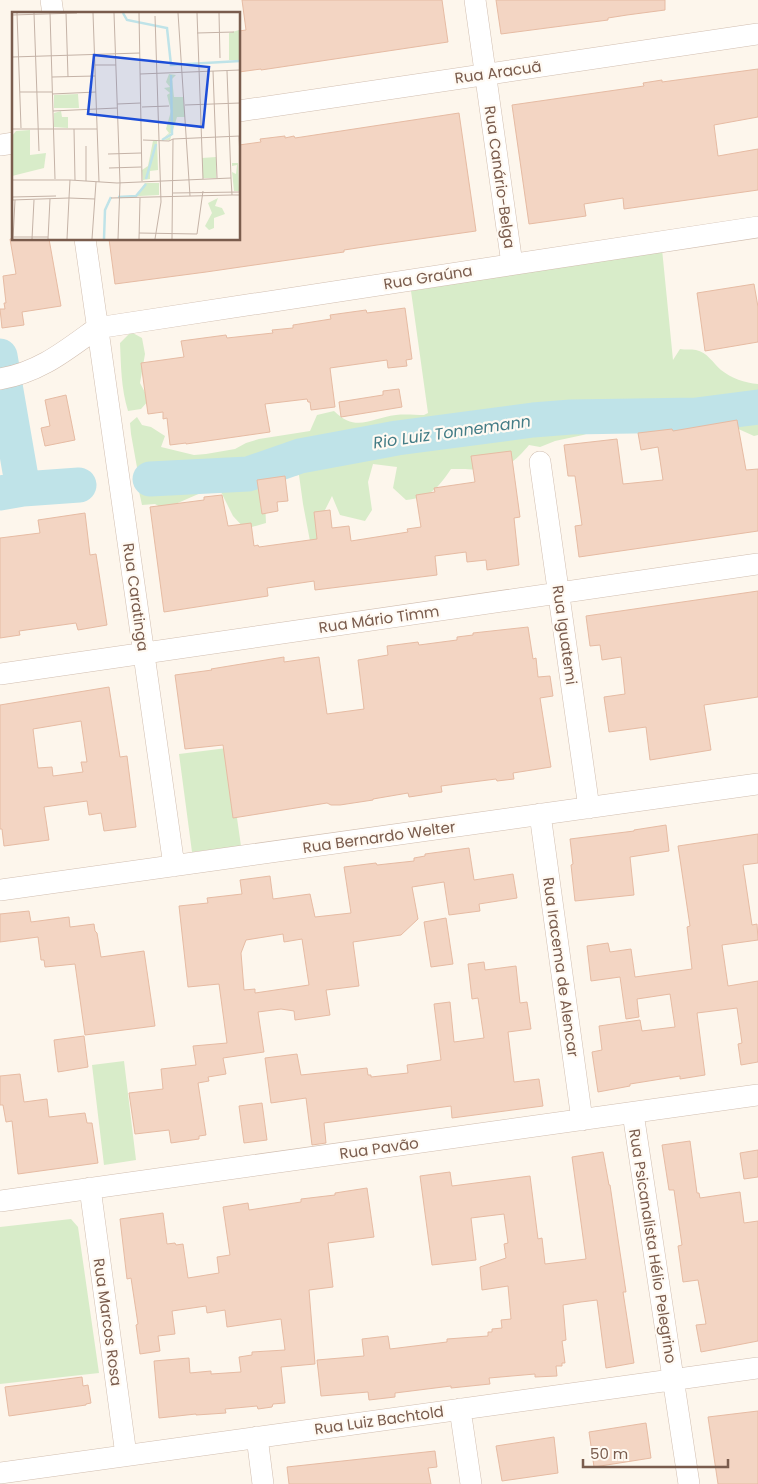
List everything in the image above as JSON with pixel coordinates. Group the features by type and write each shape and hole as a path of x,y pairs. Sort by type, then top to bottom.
{"street":[{"name":"Rua Canário-Belga","path":"475,0 512,264"},
{"name":"Rua Aracuã","path":"240,111 758,34"},
{"name":"Rua Graúna","path":"97,328 758,227"},
{"name":"Rua Caratinga","path":"84,240 174,866"},
{"path":"9,377 51,361 97,328"},
{"name":"Rua Iguatemi","path":"540,462 589,808"},
{"name":"Rua Mário Timm","path":"0,674 758,564"},
{"name":"Rua Bernardo Welter","path":"0,890 758,784"},
{"name":"Rua Iracema de Alencar","path":"540,814 582,1120"},
{"name":"Rua Pavão","path":"0,1201 758,1095"},
{"name":"Rua Psicanalista Hélio Pelegrino","path":"633,1113 689,1484"},
{"name":"Rua Marcos Rosa","path":"90,1188 126,1455"},
{"name":"Rua Luiz Bachtold","path":"0,1473 758,1368"},
{"path":"460,1409 471,1484"},
{"path":"256,1437 263,1484"}],"green space":[{"path":"662,249 673,360 680,349 700,351 729,375 743,381 758,384 758,403 741,404 675,416 705,416 758,411 758,435 754,436 734,427 643,434 629,425 604,428 540,447 529,445 515,460 499,468 451,469 433,491 421,497 406,500 393,488 397,467 373,464 368,482 372,510 365,521 340,515 332,496 323,514 331,542 310,541 299,475 264,480 266,523 245,529 233,516 221,492 203,492 164,509 155,504 142,505 138,487 213,476 247,478 265,471 215,470 180,473 138,473 130,423 137,417 142,425 151,427 165,436 161,447 194,455 235,449 259,439 310,431 317,415 334,411 342,418 357,423 396,415 424,415 428,413 411,291","holes":["555,413 595,418 364,446 324,455 289,460 296,455 320,446 454,424"]},
{"path":"131,332 142,338 145,354 140,383 149,400 141,409 128,411 121,369 120,343"},
{"path":"227,748 241,846 192,852 179,754"},
{"path":"124,1061 136,1160 104,1165 92,1065"},
{"path":"71,1219 78,1227 99,1373 0,1384 0,1227"}],"building":[{"path":"242,0 442,0 448,42 240,72 240,31 246,30"},
{"path":"496,0 665,0 665,10 608,18 608,20 501,34"},
{"path":"758,69 758,117 714,125 718,156 758,149 758,190 624,209 623,198 584,204 586,216 529,224 512,105 644,86 643,83 662,80 662,82"},
{"path":"459,113 476,231 344,250 344,252 115,284 109,240 240,240 240,145 261,142 260,139 285,136 285,138 294,136 295,138"},
{"path":"10,239 49,240 61,306 22,312 24,325 2,328 0,309 5,309 4,303 6,303 3,276 16,274"},
{"path":"754,284 758,307 758,342 705,351 697,293"},
{"path":"405,308 412,359 406,360 407,366 388,368 387,360 330,368 335,407 311,410 310,402 307,399 265,404 270,432 170,445 167,418 163,419 163,412 148,414 141,363 184,357 181,341 226,335 227,338 273,333 272,330 293,328 293,325 331,319 330,315 366,310 367,313"},
{"path":"399,389 402,407 341,417 339,402 383,395 383,391"},
{"path":"66,395 75,440 45,446 41,428 50,426 45,400"},
{"path":"737,420 746,470 758,469 758,531 579,557 575,526 582,525 575,476 568,476 564,445 617,439 623,484 663,480 658,447 641,450 638,433 672,429 673,431"},
{"path":"511,451 520,517 514,518 519,565 487,570 486,560 467,562 466,552 435,556 437,575 315,590 314,581 267,588 268,596 164,612 150,507 204,500 204,497 222,495 228,526 251,523 254,546 258,545 259,547 317,539 314,512 330,510 332,528 349,526 351,541 408,532 407,529 421,527 416,495 435,492 434,488 475,482 471,456"},
{"path":"285,476 288,501 277,502 278,511 262,514 257,480"},
{"path":"85,513 90,555 96,554 107,625 78,630 76,623 19,631 20,635 0,638 0,538 40,533 38,520"},
{"path":"758,591 758,697 704,705 711,750 650,760 646,727 609,732 604,697 625,694 621,657 602,660 600,645 590,646 586,616"},
{"path":"528,627 533,659 536,658 538,677 550,676 553,696 540,698 551,767 513,773 514,779 497,781 496,779 441,786 442,792 409,797 408,793 340,805 327,803 233,818 223,745 185,749 175,675 284,657 284,662 319,657 327,714 364,709 358,660 388,655 387,646 418,642 419,645 457,640 457,637 473,635 473,633"},
{"path":"109,687 120,757 127,756 136,827 104,831 101,813 89,815 87,801 44,807 49,840 4,846 2,829 0,829 0,705","holes":["81,721 87,762 81,762 83,772 53,776 52,767 38,768 33,729"]},
{"path":"666,825 669,851 630,857 634,895 575,901 570,839"},
{"path":"758,834 758,863 743,865 752,925 757,924 758,940 722,945 728,986 758,981 758,1062 741,1065 738,1044 742,1043 737,1008 697,1013 705,1075 680,1079 680,1076 630,1084 630,1086 598,1092 592,1052 602,1050 599,1026 640,1020 642,1031 675,1027 670,994 637,999 639,1017 626,1019 620,977 591,981 587,946 608,943 610,952 631,949 635,977 692,969 687,927 690,926 678,846"},
{"path":"469,848 474,880 513,874 517,898 479,904 480,911 449,915 444,882 412,887 418,919 401,935 353,942 359,986 326,990 330,1015 295,1020 294,1011 281,1009 258,1012 264,1052 223,1058 226,1074 208,1077 209,1081 198,1083 206,1135 199,1136 199,1139 171,1143 169,1130 135,1134 129,1093 163,1089 161,1069 196,1065 193,1046 227,1043 219,984 188,987 179,906 208,903 207,898 242,894 240,880 270,876 273,899 310,894 315,917 351,913 344,867 414,861 414,858 425,856 425,854","holes":["283,934 284,942 302,939 309,985 255,993 255,989 244,990 241,953 246,940"]},
{"path":"29,911 31,922 69,917 70,927 94,924 101,957 144,951 155,1026 85,1035 75,964 45,967 44,960 41,960 38,937 0,942 0,914"},
{"path":"446,918 453,964 431,967 424,922"},
{"path":"484,962 485,970 516,966 520,1003 527,1002 531,1029 508,1032 514,1082 539,1079 543,1106 452,1118 451,1106 324,1123 326,1143 312,1145 306,1098 271,1103 265,1058 297,1054 301,1075 367,1068 368,1075 371,1075 371,1077 408,1073 407,1065 441,1060 434,1004 450,1002 454,1042 484,1038 478,998 472,999 468,964"},
{"path":"84,1036 88,1067 58,1072 54,1040"},
{"path":"20,1074 24,1102 47,1099 49,1117 85,1113 87,1123 92,1123 98,1163 18,1174 12,1121 6,1122 3,1105 0,1105 0,1076"},
{"path":"262,1103 267,1140 244,1143 239,1106"},
{"path":"690,1141 697,1193 699,1193 700,1198 740,1192 744,1223 758,1221 758,1341 701,1352 696,1325 706,1324 698,1280 683,1282 678,1246 682,1245 674,1190 669,1190 662,1145"},
{"path":"758,1150 758,1177 744,1179 740,1153"},
{"path":"603,1152 610,1185 626,1292 623,1292 634,1363 606,1368 597,1300 563,1305 566,1340 562,1341 565,1363 562,1363 562,1366 556,1366 557,1376 535,1377 535,1374 489,1378 490,1384 451,1388 451,1386 395,1393 395,1397 369,1400 368,1392 321,1396 317,1360 364,1356 362,1339 388,1336 390,1349 447,1342 447,1339 488,1336 488,1332 492,1332 492,1329 502,1328 501,1320 511,1319 508,1286 482,1290 480,1267 506,1258 504,1244 508,1243 504,1214 471,1218 476,1260 432,1265 420,1176 450,1172 452,1186 530,1176 538,1239 542,1238 545,1264 586,1259 572,1157"},
{"path":"367,1188 374,1237 328,1243 333,1287 309,1290 315,1364 281,1367 285,1403 273,1404 272,1407 258,1409 257,1406 225,1409 226,1413 159,1418 154,1361 189,1358 190,1373 211,1371 211,1374 241,1372 239,1357 252,1355 252,1352 285,1350 281,1319 227,1327 225,1310 207,1313 206,1306 172,1311 175,1334 158,1336 160,1351 140,1354 136,1325 138,1324 131,1278 127,1279 120,1219 163,1213 167,1244 183,1244 188,1278 219,1273 217,1257 230,1255 223,1207 248,1203 249,1210 301,1202 301,1199 335,1195 335,1193"},
{"path":"82,1377 83,1386 88,1385 91,1403 9,1416 5,1387"},
{"path":"758,1411 758,1484 718,1484 708,1417"},
{"path":"646,1423 651,1458 594,1467 589,1432"},
{"path":"554,1437 558,1473 502,1481 496,1446"},
{"path":"435,1451 437,1467 428,1468 431,1484 289,1484 287,1467"}],"waterway":[{"path":"0,356 23,489 0,493"},
{"name":"Rio Luiz Tonnemann","path":"150,479 248,474 300,456 397,438 533,420 571,417 696,415 758,407"},
{"name":"Rio Luiz Tonnemann","path":"23,489 79,485"}]}
